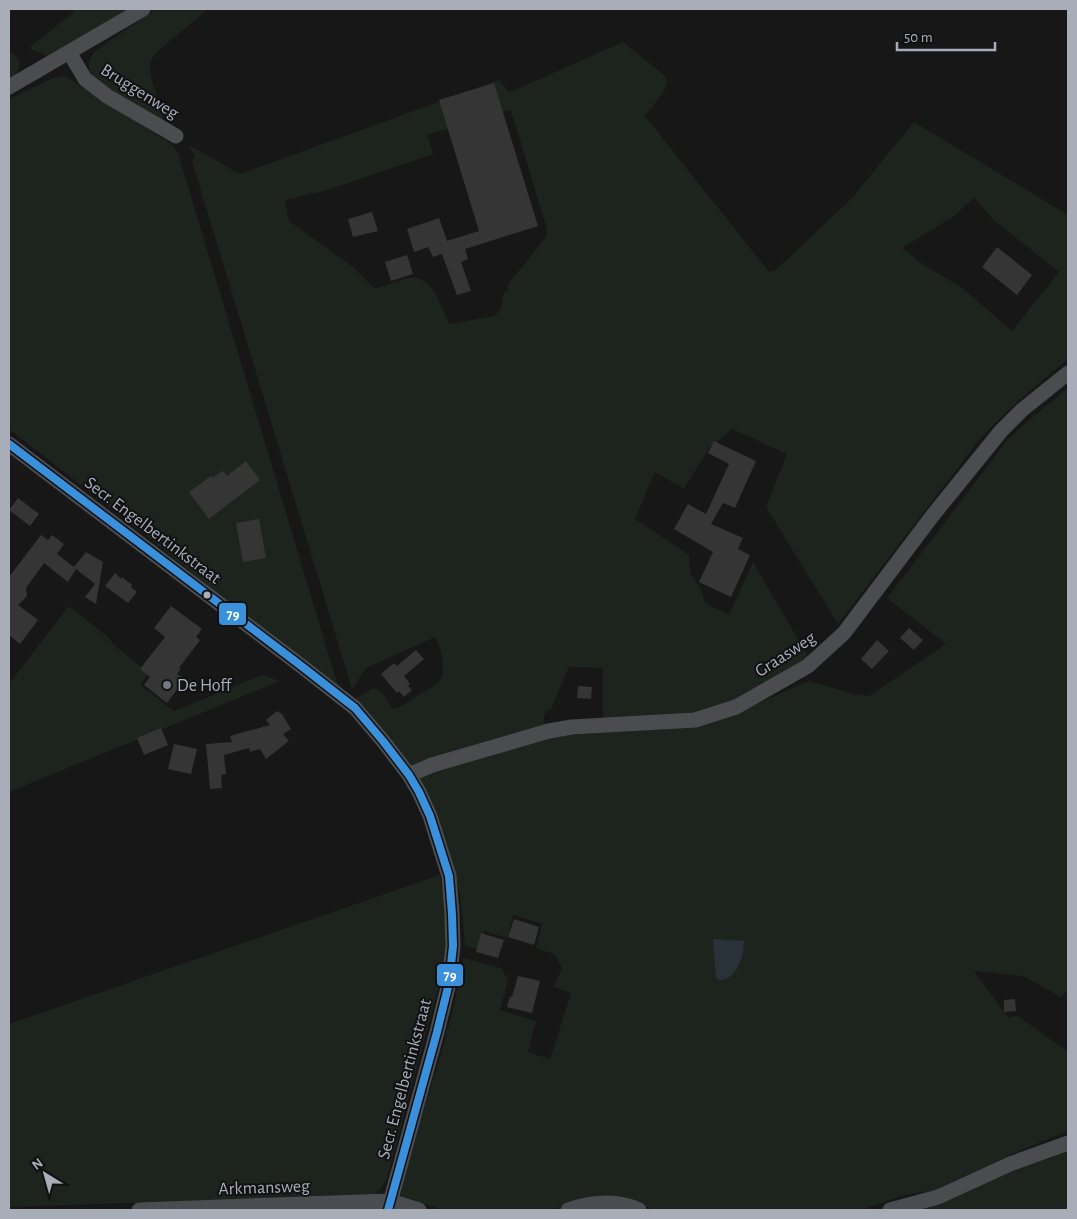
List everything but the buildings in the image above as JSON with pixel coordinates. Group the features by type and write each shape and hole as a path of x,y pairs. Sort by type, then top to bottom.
{"street":[{"path":"9,88 144,9"},
{"name":"Bruggenweg","path":"69,52 85,79 107,96 176,136"},
{"name":"Graasweg","path":"409,775 432,765 557,729 695,720 736,707 808,666 844,633 933,515 1001,431 1022,410 1068,373"},
{"name":"Secr. Engelbertinkstraat","path":"9,444 355,708 409,775 419,792 430,816 449,876 453,946 449,983 437,1032 389,1206"},
{"path":"890,1210 938,1198 1010,1164 1068,1142"},
{"path":"568,1210 598,1203 617,1203 639,1210"},
{"name":"Arkmansweg","path":"139,1210 389,1206 419,1210"}],"shaded area":[{"path":"71,9 128,9 50,57 29,48 75,11"},
{"path":"156,9 208,9 152,58 150,66 152,79 164,121 100,84 89,68 90,60 95,51"},
{"path":"623,42 664,75 668,81 664,91 645,116 769,272 776,270 852,198 914,122 1068,215 1068,359 1011,408 979,440 838,624 766,507 787,454 732,429 709,448 684,489 655,472 635,519 689,555 690,573 701,589 705,603 729,615 753,562 810,660 723,706 694,714 603,720 603,668 569,667 551,709 544,714 545,727 408,769 357,705 355,699 373,688 383,693 393,709 400,707 439,682 443,672 440,647 435,637 366,668 352,689 192,161 195,157 189,145 240,174 499,80 508,91 513,91","holes":["511,110 546,226 547,236 508,284 508,290 504,292 501,308 495,316 449,324 437,296 428,284 422,280 408,278 378,288 373,287 353,267 289,221 285,200 328,190 433,154 427,135","974,198 995,221 1059,272 1012,331 960,286 925,266 902,248 953,217"]},
{"path":"9,51 20,61 17,75 9,81"},
{"path":"65,76 170,143 178,153 340,693 149,538 9,429 9,99 53,78"},
{"path":"1068,388 1068,990 1061,997 1023,976 974,971 1008,1017 1018,1016 1068,1052 1068,1131 1019,1151 935,1190 904,1195 862,1210 654,1210 629,1199 579,1202 549,1210 443,1210 400,1196 407,1166 451,1019 463,958 501,968 508,980 500,1010 536,1021 528,1052 550,1059 571,993 554,987 562,968 554,954 536,948 542,924 513,915 507,938 484,931 478,950 465,945 460,894 443,842 413,777 528,741 571,735 692,727 723,719 809,681 854,694 869,696 946,644 887,598 1009,438"},
{"path":"69,606 149,673 140,685 174,711 262,675 280,681 9,792 9,684"},
{"path":"440,875 447,920 445,963 387,1178 381,1189 372,1195 9,1207 9,1024"},
{"path":"713,939 744,941 741,960 735,972 725,979 719,980 716,977"},
{"path":"1068,1146 1068,1210 905,1210"}],"transit line":[{"name":"79","path":"9,444 355,708 409,775 419,792 430,816 449,876 453,946 449,983 437,1032 388,1210"}],"place":[{"name":"De Hoff","path":"167,685"}]}
